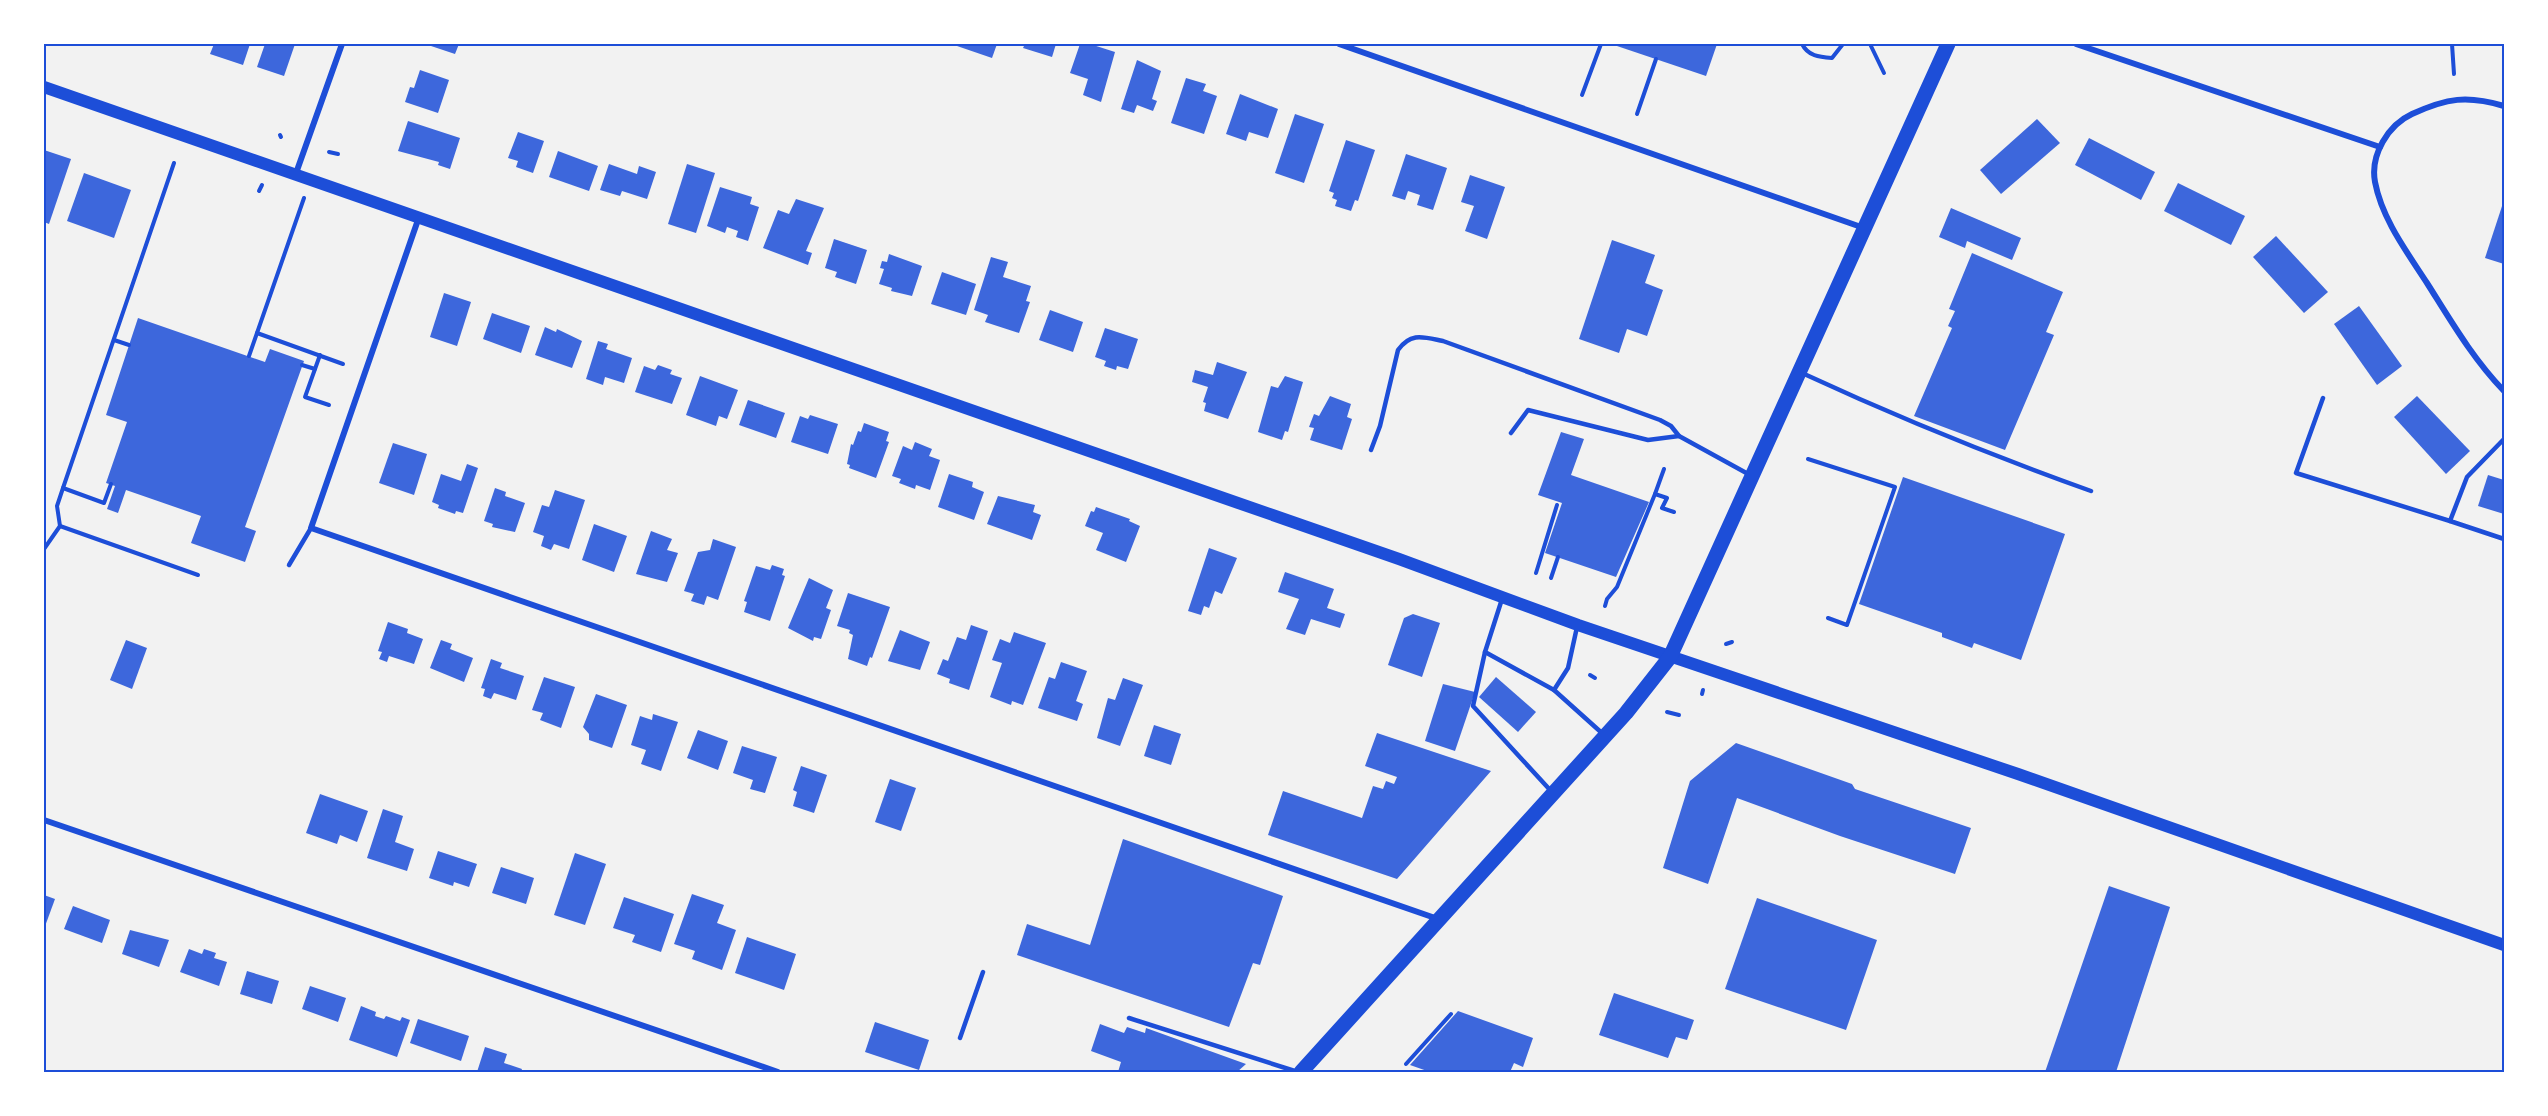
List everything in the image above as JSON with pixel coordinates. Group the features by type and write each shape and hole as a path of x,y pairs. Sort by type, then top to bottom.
{"main road":[{"path":"1300,1072 1605,735 1670,657 1948,44"},
{"path":"44,87 1578,625 2007,770 2505,945"}],"street":[{"path":"295,176 342,44"},
{"path":"1339,44 1864,228"},
{"path":"2076,44 2380,147"},
{"path":"2505,106 2459,98 2439,102 2407,116 2392,128 2380,147 2375,164 2374,180 2383,208 2404,247 2465,344 2505,391"},
{"path":"418,217 311,528 1438,919"},
{"path":"44,820 778,1072"}],"lane":[{"path":"1371,450 1380,426 1398,350 1405,340 1417,335 1443,341 1639,411 1671,426 1679,436 1752,477"},
{"path":"1799,372 1894,415 2021,466 2091,491"},
{"path":"2323,398 2296,473 2505,539"},
{"path":"1511,433 1528,411 1648,440 1679,436"},
{"path":"2450,521 2468,477 2505,439"},
{"path":"289,565 311,528"},
{"path":"1502,598 1485,652 1473,706 1553,793"},
{"path":"1554,690 1568,668 1578,625"},
{"path":"1485,652 1554,690 1605,735"},
{"path":"960,1038 983,972"},
{"path":"1129,1018 1300,1072"}],"path":[{"path":"1582,95 1601,44"},
{"path":"1802,44 1805,50 1817,57 1832,58 1843,44"},
{"path":"1870,44 1884,73"},
{"path":"2452,44 2454,74"},
{"path":"1636,114 1656,59"},
{"path":"329,152 338,154"},
{"path":"44,549 60,526 57,506 174,163"},
{"path":"259,191 262,185"},
{"path":"249,356 304,198"},
{"path":"257,333 343,364"},
{"path":"114,340 129,345"},
{"path":"320,355 305,397 329,405"},
{"path":"303,365 315,369"},
{"path":"1808,459 1895,488 1847,625 1828,618"},
{"path":"1605,606 1607,599 1617,587 1664,469"},
{"path":"63,488 104,503 111,484"},
{"path":"1655,494 1666,498 1662,508 1674,512"},
{"path":"1536,573 1557,505"},
{"path":"60,526 198,575"},
{"path":"1551,578 1558,557"},
{"path":"1726,644 1732,642"},
{"path":"1590,675 1595,678"},
{"path":"1667,712 1679,715"},
{"path":"1406,1064 1451,1014"}],"building":[{"path":"214,44 250,44 243,65 210,54"},
{"path":"265,44 295,44 284,76 257,67"},
{"path":"425,44 459,44 455,54"},
{"path":"957,44 997,44 992,58 957,46"},
{"path":"1025,44 1056,44 1052,57 1023,48"},
{"path":"1080,44 1090,44 1115,52 1101,102 1083,95 1088,79 1070,73"},
{"path":"1611,44 1717,44 1706,76"},
{"path":"1137,60 1161,71 1152,99 1157,101 1153,111 1137,105 1134,113 1121,109"},
{"path":"420,70 449,80 438,113 405,102 410,87 414,88"},
{"path":"1186,78 1206,84 1203,91 1217,96 1204,134 1171,123"},
{"path":"1240,94 1278,109 1268,138 1249,132 1246,141 1226,134"},
{"path":"1295,114 1324,124 1304,183 1275,173"},
{"path":"2037,119 2060,143 2001,194 1980,170"},
{"path":"408,121 460,138 450,169 438,165 439,162 398,151"},
{"path":"518,132 544,141 533,173 516,167 518,161 508,158"},
{"path":"2089,138 2155,172 2141,200 2075,165"},
{"path":"1346,140 1375,150 1358,201 1355,200 1351,211 1335,206 1337,200 1332,198 1334,193 1329,191"},
{"path":"44,150 71,159 49,224 44,222"},
{"path":"558,151 598,166 589,191 549,177"},
{"path":"1406,154 1447,168 1433,210 1417,205 1420,195 1408,191 1405,200 1392,196"},
{"path":"609,164 637,174 639,166 656,172 647,199 622,191 620,196 600,190"},
{"path":"687,164 715,173 696,233 668,224"},
{"path":"84,173 131,190 114,238 67,221"},
{"path":"1470,175 1505,187 1487,239 1465,231 1474,206 1461,202"},
{"path":"2178,183 2245,216 2231,245 2164,211"},
{"path":"720,187 752,197 750,204 759,207 748,241 736,237 738,231 727,227 725,233 707,226"},
{"path":"796,199 824,208 806,251 812,253 808,265 763,248 778,210 789,214"},
{"path":"2504,200 2504,264 2485,258"},
{"path":"1951,208 2021,238 2012,260 1967,241 1965,248 1939,237"},
{"path":"2276,236 2328,292 2304,313 2253,257"},
{"path":"834,239 867,250 856,284 835,277 837,272 825,268"},
{"path":"1612,240 1655,255 1645,283 1663,290 1647,336 1627,329 1619,353 1579,339"},
{"path":"1972,253 2063,292 2046,332 2054,335 2005,450 1914,416 1952,328 1948,326 1955,311 1949,309"},
{"path":"889,254 922,266 912,296 891,291 892,288 879,284 884,269 880,268 882,261 887,262"},
{"path":"991,257 1008,262 1003,277 1031,286 1026,301 1030,302 1019,333 985,322 988,315 974,310"},
{"path":"942,272 976,284 966,315 931,304"},
{"path":"444,293 471,302 457,346 430,337"},
{"path":"2359,306 2402,366 2377,385 2334,324"},
{"path":"1050,310 1083,322 1073,352 1039,340"},
{"path":"492,313 530,326 521,353 483,339"},
{"path":"138,318 265,362 270,349 304,361 245,527 256,531 245,562 191,543 201,516 126,490 118,513 107,509 115,486 106,483 127,422 106,415"},
{"path":"545,327 556,332 557,329 582,341 572,368 535,355"},
{"path":"1105,328 1138,339 1128,369 1117,366 1116,370 1104,366 1106,361 1095,357"},
{"path":"598,341 608,344 606,349 632,358 624,383 605,377 603,385 586,379"},
{"path":"1217,362 1247,372 1228,419 1204,411 1206,403 1203,402 1208,387 1192,382 1195,370 1213,375"},
{"path":"658,365 672,370 670,374 682,378 672,404 635,392 644,366 655,370"},
{"path":"700,376 738,390 727,419 719,416 716,426 686,415"},
{"path":"1285,376 1303,382 1288,432 1285,431 1282,440 1258,432 1271,386 1278,388"},
{"path":"1330,396 1351,404 1347,417 1352,419 1342,450 1310,440 1314,428 1309,427 1314,414 1319,416"},
{"path":"2417,396 2470,451 2446,474 2394,417"},
{"path":"748,400 785,413 776,438 739,425"},
{"path":"810,415 838,424 828,454 791,442 800,416 808,419"},
{"path":"864,423 889,432 886,441 889,442 876,478 849,468 850,465 847,464 851,444 853,445"},
{"path":"1561,432 1584,439 1571,475 1649,502 1616,577 1545,553 1562,503 1538,495"},
{"path":"915,442 932,449 929,456 940,460 930,490 916,485 915,489 899,483 901,479 892,476 903,446 912,450"},
{"path":"393,443 427,454 414,495 379,483"},
{"path":"467,464 478,468 463,513 456,511 455,514 438,508 439,505 432,502 441,474 461,481"},
{"path":"949,474 973,482 972,487 984,492 974,520 938,507"},
{"path":"2488,475 2504,480 2504,514 2478,506"},
{"path":"1903,477 2065,534 2021,660 1974,643 1972,648 1942,637 1942,633 1859,604"},
{"path":"495,488 506,492 505,496 525,503 515,532 492,527 493,524 484,521"},
{"path":"555,490 585,500 569,549 554,544 551,550 541,546 544,536 533,532 542,505 549,507"},
{"path":"998,496 1035,505 1033,512 1041,515 1032,540 987,524"},
{"path":"1096,507 1130,519 1129,521 1140,526 1126,562 1096,550 1103,533 1085,526 1091,511 1094,512"},
{"path":"594,524 627,536 614,572 582,560"},
{"path":"651,531 672,539 667,550 678,553 667,582 636,574"},
{"path":"713,539 736,547 718,600 707,596 704,605 691,601 694,594 684,591 698,552 710,550"},
{"path":"1209,548 1237,558 1222,594 1215,591 1209,608 1204,606 1201,615 1188,611"},
{"path":"772,565 784,569 782,575 785,576 770,621 744,612 747,602 744,601 756,566 770,570"},
{"path":"1285,572 1334,589 1327,608 1345,614 1340,628 1311,619 1305,635 1286,629 1299,599 1278,592"},
{"path":"809,578 833,590 826,608 831,610 821,639 814,637 813,641 788,628"},
{"path":"848,593 890,607 867,666 848,659 853,635 849,633 850,630 837,626"},
{"path":"1413,614 1440,623 1422,677 1388,665 1404,618"},
{"path":"388,622 408,629 407,633 423,639 414,664 389,656 387,662 379,659 382,652 378,651"},
{"path":"971,625 988,631 969,690 949,683 950,679 937,674 943,659 948,661 957,637 966,640"},
{"path":"900,630 930,642 920,670 888,661"},
{"path":"1014,632 1046,643 1023,705 1012,701 1011,705 990,697 1002,663 992,660 1000,639 1010,643"},
{"path":"126,640 147,648 132,689 110,680"},
{"path":"441,640 452,644 450,649 473,658 464,682 430,668"},
{"path":"491,659 502,663 500,668 524,676 516,700 494,693 491,699 483,696 485,689 481,688"},
{"path":"1061,662 1087,671 1076,701 1083,704 1077,721 1038,708 1049,677 1055,679"},
{"path":"544,677 575,687 561,728 540,720 543,713 532,710"},
{"path":"1496,677 1536,712 1518,732 1479,697"},
{"path":"1123,678 1143,685 1120,746 1097,738 1108,698 1115,700"},
{"path":"1443,684 1475,692 1455,751 1425,741"},
{"path":"596,694 627,705 612,748 589,740 589,734 583,727"},
{"path":"653,714 678,722 661,771 641,764 646,750 631,745 640,716 652,720"},
{"path":"1154,725 1181,734 1171,765 1144,756"},
{"path":"698,730 728,741 718,770 687,758"},
{"path":"1377,733 1491,771 1397,879 1268,835 1283,791 1362,818 1373,786 1383,789 1386,781 1394,784 1397,777 1365,766"},
{"path":"1736,743 1852,784 1855,789 1971,828 1955,874 1840,836 1737,798 1708,884 1663,868 1690,781"},
{"path":"742,746 777,757 765,793 750,789 753,780 733,773"},
{"path":"801,766 827,775 814,813 793,806 797,792 793,790"},
{"path":"890,779 916,788 901,831 875,822"},
{"path":"320,794 368,811 357,842 340,835 337,844 306,833"},
{"path":"383,809 403,816 395,842 414,849 407,871 367,858"},
{"path":"1123,839 1283,896 1260,965 1253,963 1229,1027 1017,955 1027,924 1090,945"},
{"path":"438,851 477,864 469,887 454,882 453,886 429,878"},
{"path":"575,853 606,864 585,925 554,915"},
{"path":"501,867 534,878 526,904 492,893"},
{"path":"2109,886 2170,907 2116,1072 2045,1072"},
{"path":"692,894 724,905 717,923 736,930 722,970 692,959 695,951 674,944"},
{"path":"44,895 55,899 44,929"},
{"path":"624,897 674,914 661,952 632,942 635,935 613,928"},
{"path":"1757,898 1877,940 1846,1030 1725,989"},
{"path":"73,906 110,920 102,943 64,929"},
{"path":"130,930 169,940 159,967 122,954"},
{"path":"747,937 796,954 784,990 735,973"},
{"path":"189,949 202,954 204,949 216,953 214,958 227,962 219,986 180,972"},
{"path":"247,971 279,981 272,1004 240,994"},
{"path":"310,986 346,998 338,1022 302,1009"},
{"path":"1614,993 1694,1020 1687,1040 1676,1037 1668,1058 1599,1035"},
{"path":"361,1006 376,1012 375,1016 384,1019 386,1016 400,1021 402,1017 410,1020 397,1057 349,1040"},
{"path":"1458,1011 1533,1038 1523,1067 1514,1063 1510,1072 1430,1072 1410,1065"},
{"path":"418,1019 469,1036 461,1061 410,1043"},
{"path":"875,1022 929,1040 919,1070 865,1052"},
{"path":"1100,1024 1124,1033 1127,1027 1145,1033 1146,1028 1246,1064 1237,1072 1118,1072 1121,1062 1091,1051"},
{"path":"485,1047 507,1054 504,1063 522,1069 521,1072 477,1072"}]}
